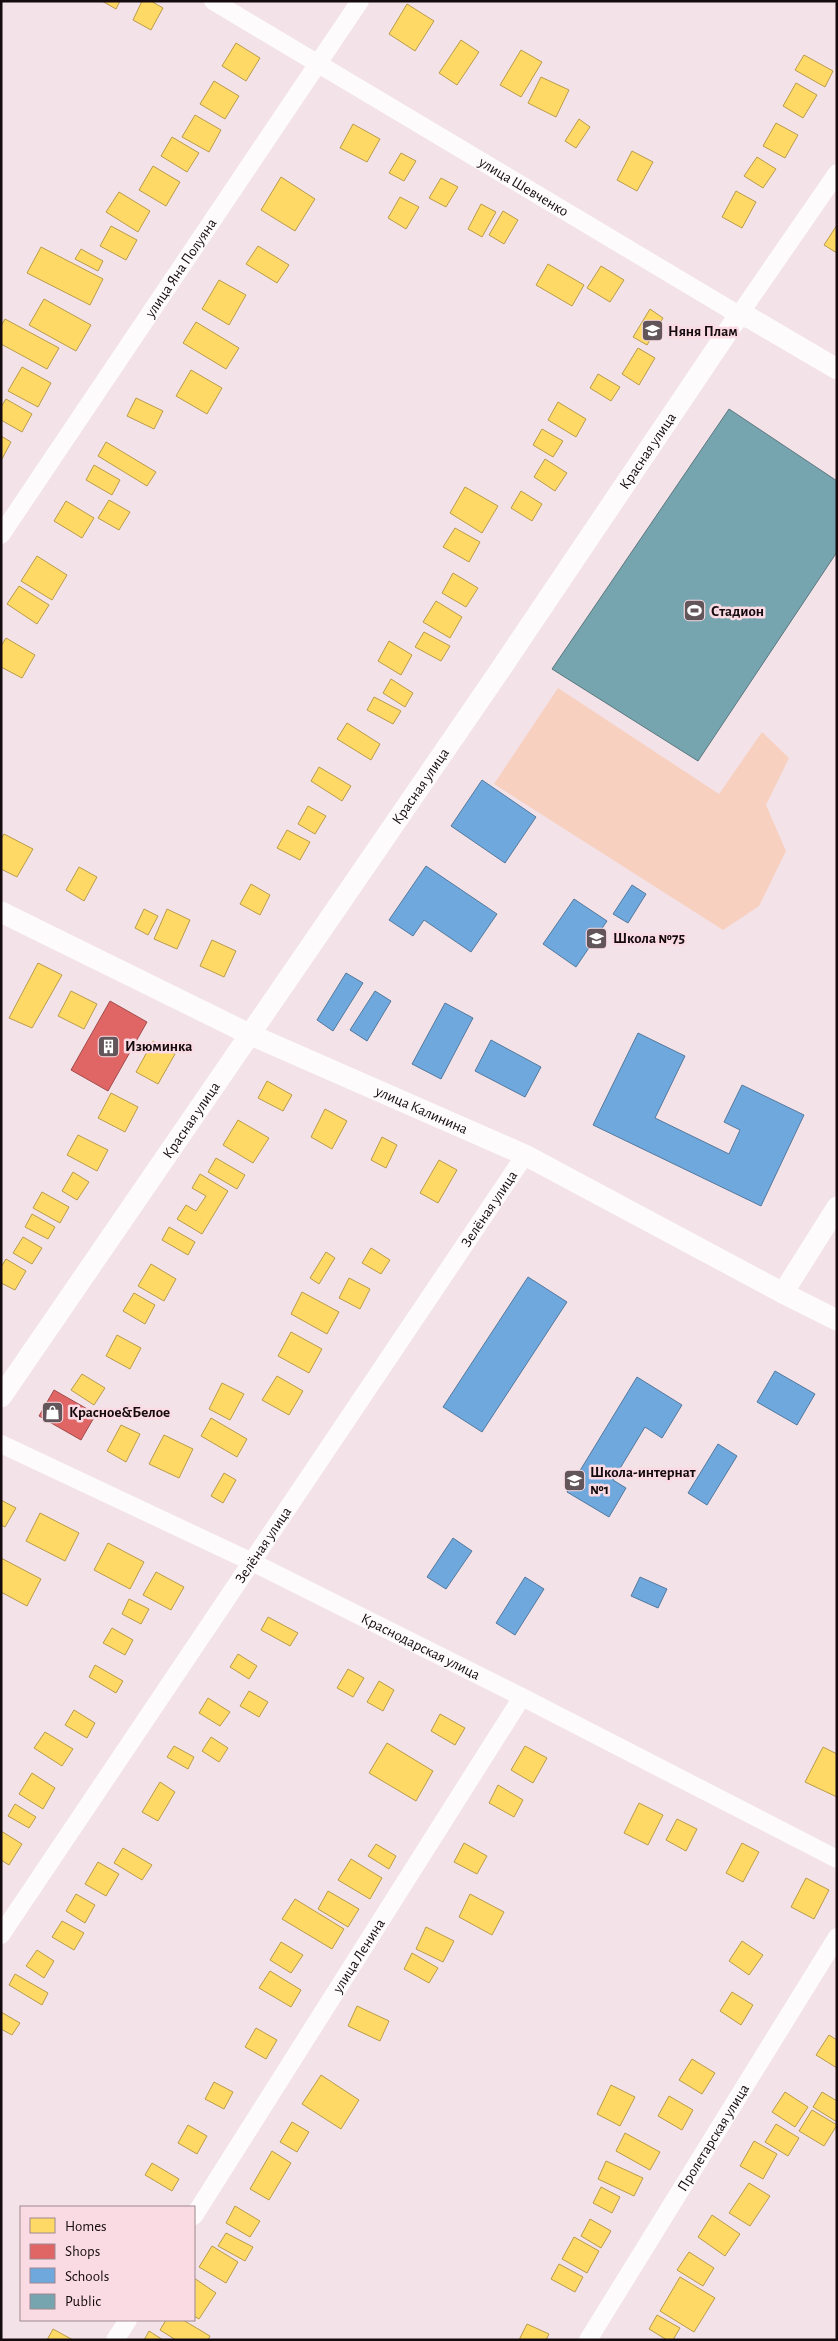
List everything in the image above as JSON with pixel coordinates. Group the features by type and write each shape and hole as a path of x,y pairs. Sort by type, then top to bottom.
{"street":[{"name":"улица Шевченко","path":"213,1 317,65 329,70 739,315 750,318 837,369"},
{"name":"улица Яна Полуяна","path":"1,534 360,1"},
{"name":"Красная улица","path":"1,1397 498,673 837,173"},
{"name":"улица Калинина","path":"1,912 249,1034 525,1155 837,1320"},
{"name":"Зелёная улица","path":"1,1935 525,1155"},
{"path":"783,1293 837,1207"},
{"name":"Краснодарская улица","path":"1,1444 252,1562 522,1697 837,1860"},
{"name":"улица Ленина","path":"195,2214 522,1697"},
{"name":"Пролетарская улица","path":"588,2340 837,1937"},
{"path":"115,2340 127,2321"}],"shaded area":[{"path":"558,688 719,794 762,732 789,758 766,805 786,851 759,906 723,930 494,784"}],"building: Homes":[{"path":"102,1 120,1 116,9"},
{"path":"142,1 151,1 163,8 151,30 133,20"},
{"path":"407,4 434,21 415,51 389,34"},
{"path":"461,40 479,52 457,85 439,73"},
{"path":"236,43 260,58 246,81 222,66"},
{"path":"521,50 542,62 521,97 500,85"},
{"path":"804,55 833,71 825,87 795,70"},
{"path":"541,77 569,90 556,117 528,103"},
{"path":"214,81 239,96 225,119 200,104"},
{"path":"796,83 817,95 803,118 783,106"},
{"path":"195,115 221,130 209,152 182,137"},
{"path":"579,119 590,127 576,148 565,141"},
{"path":"776,123 798,135 785,158 763,146"},
{"path":"353,124 380,139 367,162 340,148"},
{"path":"172,137 199,153 187,172 161,156"},
{"path":"632,151 653,162 637,191 617,180"},
{"path":"401,153 416,161 404,181 389,173"},
{"path":"757,157 776,169 763,188 744,176"},
{"path":"153,166 180,182 166,206 139,190"},
{"path":"281,177 315,199 295,231 261,210"},
{"path":"441,178 458,187 446,207 429,198"},
{"path":"736,191 756,202 742,228 722,217"},
{"path":"119,192 150,211 138,232 106,212"},
{"path":"400,197 419,207 406,229 388,218"},
{"path":"481,204 496,212 482,237 468,229"},
{"path":"503,211 518,220 504,244 489,235"},
{"path":"837,225 837,253 824,245"},
{"path":"111,226 137,240 126,260 100,246"},
{"path":"258,246 289,265 277,283 246,264"},
{"path":"41,247 103,279 90,305 27,273"},
{"path":"81,249 103,261 98,271 75,259"},
{"path":"548,264 584,285 572,306 536,285"},
{"path":"601,266 624,280 610,302 587,288"},
{"path":"219,280 246,295 229,325 202,309"},
{"path":"44,299 91,325 76,351 29,325"},
{"path":"650,309 663,318 647,345 633,337"},
{"path":"5,319 59,348 47,369 1,344 1,326"},
{"path":"196,322 239,348 226,369 183,343"},
{"path":"638,348 655,358 639,385 622,374"},
{"path":"22,367 51,383 38,407 8,391"},
{"path":"191,370 222,388 207,414 176,396"},
{"path":"598,374 620,387 611,401 590,388"},
{"path":"136,398 163,411 154,429 127,416"},
{"path":"6,399 32,414 22,432 1,420 1,407"},
{"path":"558,402 586,419 576,437 548,420"},
{"path":"542,429 563,441 553,457 533,445"},
{"path":"1,436 11,442 2,459 1,458"},
{"path":"106,442 156,472 147,486 98,456"},
{"path":"545,459 567,473 555,491 534,477"},
{"path":"94,465 120,480 112,495 86,480"},
{"path":"465,487 498,506 482,533 450,513"},
{"path":"521,491 542,504 532,521 511,508"},
{"path":"109,500 130,512 119,530 98,518"},
{"path":"66,501 94,518 82,538 54,521"},
{"path":"455,528 480,542 469,562 443,547"},
{"path":"37,556 67,575 52,600 21,581"},
{"path":"453,573 478,588 466,607 442,593"},
{"path":"19,586 49,605 37,624 7,604"},
{"path":"436,601 462,617 450,638 423,622"},
{"path":"424,632 450,646 441,661 415,647"},
{"path":"6,638 35,655 22,678 1,667 1,646"},
{"path":"389,641 412,655 401,675 378,661"},
{"path":"391,679 413,693 405,707 383,693"},
{"path":"374,697 401,711 393,724 367,710"},
{"path":"347,723 380,744 371,760 337,739"},
{"path":"319,767 351,786 342,801 311,781"},
{"path":"308,806 326,816 315,834 298,824"},
{"path":"287,830 310,842 300,860 277,848"},
{"path":"4,834 33,849 17,877 1,869 1,839"},
{"path":"79,867 97,877 84,901 66,890"},
{"path":"251,884 270,895 260,915 240,904"},
{"path":"144,909 158,916 148,935 135,928"},
{"path":"167,909 190,920 177,949 154,939"},
{"path":"212,940 236,951 224,977 200,966"},
{"path":"38,963 62,975 32,1028 9,1018"},
{"path":"71,991 97,1004 84,1029 58,1016"},
{"path":"153,1041 175,1054 158,1084 136,1072"},
{"path":"267,1081 292,1095 283,1111 258,1098"},
{"path":"111,1093 138,1107 125,1132 98,1118"},
{"path":"325,1109 347,1121 332,1149 311,1137"},
{"path":"238,1120 269,1138 253,1163 223,1145"},
{"path":"78,1135 108,1150 97,1171 67,1155"},
{"path":"382,1137 397,1145 386,1168 371,1160"},
{"path":"216,1158 245,1175 237,1189 208,1172"},
{"path":"439,1160 457,1170 438,1203 420,1193"},
{"path":"73,1172 89,1182 77,1200 62,1191"},
{"path":"200,1174 228,1191 202,1234 177,1219 186,1205 196,1211 206,1196 192,1188"},
{"path":"42,1192 69,1207 60,1223 33,1208"},
{"path":"32,1214 55,1227 48,1239 25,1227"},
{"path":"169,1227 195,1242 188,1255 162,1240"},
{"path":"23,1237 42,1248 32,1264 13,1253"},
{"path":"371,1248 390,1260 381,1274 362,1263"},
{"path":"326,1252 335,1258 319,1284 310,1278"},
{"path":"6,1259 26,1271 15,1290 1,1283 1,1267"},
{"path":"151,1264 176,1279 164,1301 138,1286"},
{"path":"349,1278 370,1289 360,1309 339,1298"},
{"path":"302,1292 339,1312 327,1334 291,1314"},
{"path":"134,1293 155,1305 145,1324 123,1311"},
{"path":"291,1332 322,1349 309,1373 278,1356"},
{"path":"117,1335 141,1348 130,1369 106,1356"},
{"path":"82,1374 105,1388 94,1405 71,1390"},
{"path":"277,1376 303,1391 289,1415 262,1400"},
{"path":"222,1383 244,1394 230,1420 209,1409"},
{"path":"211,1418 247,1439 237,1457 201,1436"},
{"path":"121,1425 140,1434 126,1462 107,1451"},
{"path":"164,1435 193,1449 179,1478 149,1464"},
{"path":"224,1473 236,1480 223,1503 211,1496"},
{"path":"1,1500 16,1508 5,1527 1,1525"},
{"path":"40,1513 79,1533 65,1561 26,1541"},
{"path":"108,1543 144,1562 130,1589 94,1570"},
{"path":"1,1558 41,1579 27,1606 1,1592"},
{"path":"156,1572 184,1587 171,1610 143,1595"},
{"path":"129,1599 149,1609 141,1624 122,1614"},
{"path":"268,1617 298,1633 290,1646 261,1630"},
{"path":"112,1628 133,1640 125,1655 103,1643"},
{"path":"238,1654 257,1666 249,1679 230,1667"},
{"path":"95,1665 123,1681 116,1693 89,1677"},
{"path":"348,1669 364,1678 353,1697 337,1688"},
{"path":"379,1681 394,1690 383,1711 367,1702"},
{"path":"249,1691 268,1702 259,1717 240,1706"},
{"path":"208,1698 230,1712 220,1726 199,1713"},
{"path":"74,1710 95,1723 87,1738 65,1725"},
{"path":"440,1714 465,1728 455,1745 431,1731"},
{"path":"45,1732 73,1749 62,1766 34,1748"},
{"path":"211,1737 228,1748 219,1762 202,1751"},
{"path":"387,1743 433,1771 416,1801 369,1773"},
{"path":"174,1746 194,1757 188,1769 167,1757"},
{"path":"525,1746 547,1758 533,1783 511,1770"},
{"path":"823,1747 837,1754 837,1797 805,1782"},
{"path":"32,1773 55,1788 43,1809 19,1794"},
{"path":"160,1782 175,1792 158,1821 142,1812"},
{"path":"498,1785 523,1800 514,1817 489,1803"},
{"path":"639,1803 663,1815 648,1845 624,1833"},
{"path":"15,1804 36,1817 29,1828 8,1816"},
{"path":"677,1819 697,1829 686,1851 666,1840"},
{"path":"1,1831 22,1844 9,1865 1,1860"},
{"path":"464,1843 487,1856 477,1874 454,1862"},
{"path":"742,1843 759,1852 743,1882 726,1873"},
{"path":"376,1844 396,1856 389,1869 368,1856"},
{"path":"123,1848 152,1865 142,1880 114,1863"},
{"path":"351,1859 382,1878 370,1899 338,1880"},
{"path":"98,1862 119,1874 106,1896 85,1884"},
{"path":"806,1878 829,1890 814,1919 791,1907"},
{"path":"328,1891 359,1909 348,1927 318,1909"},
{"path":"76,1894 95,1905 85,1923 66,1911"},
{"path":"470,1894 504,1912 492,1935 459,1917"},
{"path":"295,1899 344,1929 332,1949 282,1919"},
{"path":"62,1921 84,1933 74,1950 52,1937"},
{"path":"426,1927 454,1941 443,1962 416,1949"},
{"path":"742,1941 763,1955 749,1975 729,1961"},
{"path":"281,1942 303,1955 291,1973 270,1960"},
{"path":"37,1950 54,1961 44,1978 26,1966"},
{"path":"412,1953 438,1968 429,1983 404,1969"},
{"path":"270,1971 301,1990 291,2007 259,1988"},
{"path":"15,1974 48,1993 42,2005 9,1985"},
{"path":"732,1992 753,2005 741,2025 720,2011"},
{"path":"357,2006 389,2021 380,2041 348,2026"},
{"path":"1,2012 20,2023 12,2035 1,2029"},
{"path":"256,2028 277,2040 266,2059 245,2047"},
{"path":"829,2035 837,2040 837,2068 816,2055"},
{"path":"692,2059 715,2073 702,2094 679,2080"},
{"path":"321,2075 359,2100 341,2129 302,2104"},
{"path":"214,2082 233,2092 224,2109 205,2099"},
{"path":"611,2085 635,2097 620,2126 597,2114"},
{"path":"785,2092 808,2107 795,2127 772,2112"},
{"path":"822,2092 837,2101 837,2122 813,2107"},
{"path":"669,2096 693,2110 682,2130 658,2116"},
{"path":"812,2110 837,2125 824,2146 799,2131"},
{"path":"292,2122 309,2132 297,2152 280,2142"},
{"path":"776,2124 799,2138 788,2156 765,2142"},
{"path":"188,2125 207,2136 197,2154 178,2143"},
{"path":"625,2133 660,2152 650,2170 616,2151"},
{"path":"754,2141 777,2154 763,2179 740,2166"},
{"path":"272,2151 291,2163 269,2200 250,2189"},
{"path":"606,2161 643,2178 634,2196 598,2179"},
{"path":"152,2163 179,2179 172,2191 145,2175"},
{"path":"749,2183 770,2196 750,2226 729,2213"},
{"path":"601,2187 620,2197 612,2213 593,2203"},
{"path":"235,2206 260,2221 250,2237 226,2223"},
{"path":"712,2215 740,2234 725,2256 698,2237"},
{"path":"590,2219 611,2231 601,2248 581,2236"},
{"path":"226,2233 253,2247 245,2261 218,2246"},
{"path":"574,2237 599,2251 587,2273 562,2259"},
{"path":"212,2246 238,2262 226,2283 199,2267"},
{"path":"689,2252 714,2268 703,2286 677,2270"},
{"path":"559,2264 583,2277 575,2292 551,2279"},
{"path":"680,2277 715,2298 694,2332 660,2311"},
{"path":"195,2279 216,2293 199,2319 195,2317"},
{"path":"657,2315 680,2328 673,2340 667,2340 649,2329"},
{"path":"165,2321 185,2321 210,2336 208,2340 176,2340 160,2330"},
{"path":"527,2324 549,2334 546,2340 519,2340"},
{"path":"53,2329 73,2340 47,2340"},
{"path":"149,2331 163,2340 144,2340"}],"building: Shops":[{"name":"Изюминка","path":"110,1001 147,1022 108,1091 71,1070"},
{"path":"54,1390 96,1414 81,1440 39,1416"}],"building: Schools":[{"path":"482,780 536,817 505,863 451,826"},
{"path":"426,866 497,914 471,952 424,920 413,936 389,920"},
{"path":"632,885 646,894 628,923 613,914"},
{"path":"574,899 607,921 576,967 543,944"},
{"path":"346,973 363,983 333,1031 317,1020"},
{"path":"375,991 391,1001 367,1041 350,1030"},
{"path":"445,1003 473,1018 441,1079 412,1064"},
{"path":"638,1033 685,1056 655,1118 729,1154 740,1130 724,1122 742,1085 804,1115 761,1206 593,1125"},
{"path":"491,1040 541,1067 525,1097 475,1071"},
{"path":"528,1277 567,1302 482,1432 443,1407"},
{"path":"775,1371 815,1394 797,1425 757,1402"},
{"path":"637,1377 682,1405 662,1438 645,1427 613,1480 626,1488 609,1517 567,1492"},
{"path":"718,1444 737,1456 707,1505 688,1493"},
{"path":"453,1538 472,1551 446,1589 427,1577"},
{"path":"525,1577 544,1589 515,1635 496,1623"},
{"path":"640,1577 667,1589 658,1608 631,1596"}],"building: Public":[{"name":"Стадион","path":"729,409 837,481 837,552 698,761 552,669"}],"place":[{"name":"Няня Плам","path":"652,331"},
{"name":"Стадион","path":"695,611"},
{"name":"Школа №75","path":"597,938"},
{"name":"Изюминка","path":"109,1046"},
{"name":"Красное&Белое","path":"53,1412"},
{"name":"Школа-интернат №1","path":"574,1481"}]}
